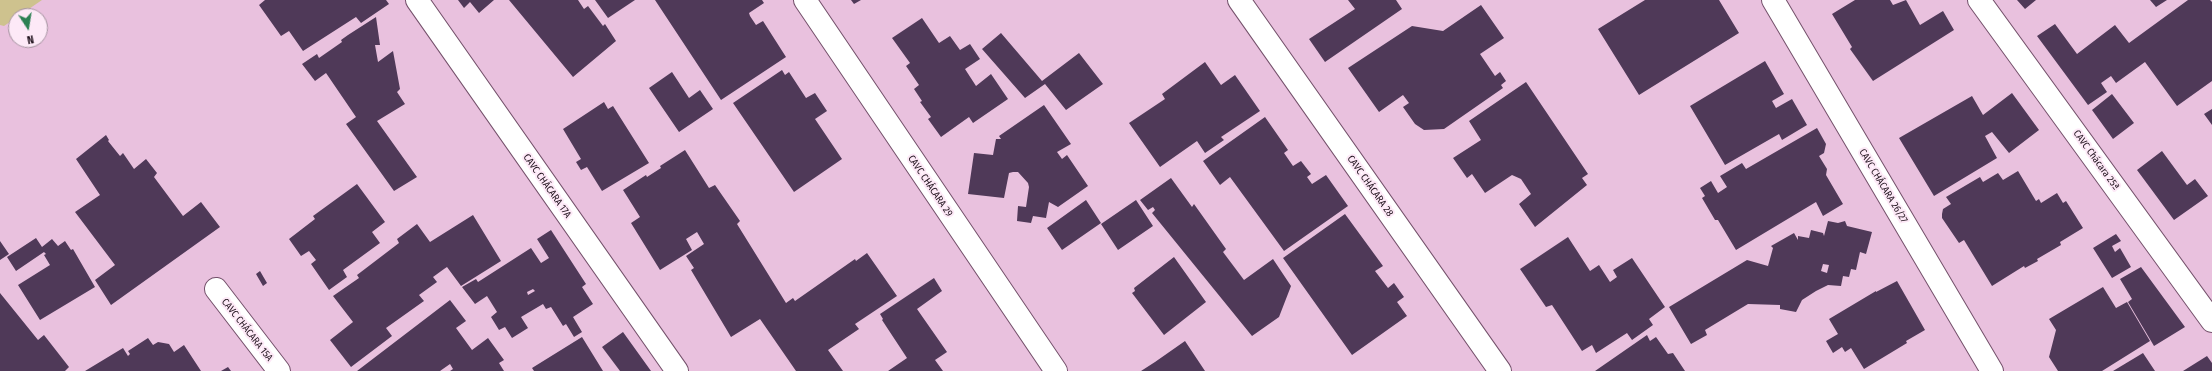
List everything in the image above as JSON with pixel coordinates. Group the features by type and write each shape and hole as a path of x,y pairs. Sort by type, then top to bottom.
{"street":[{"name":"CAVC CHÁCARA 17A","path":"417,0 677,371"},
{"name":"CAVC CHÁCARA 29","path":"805,0 1056,371"},
{"name":"CAVC CHÁCARA 28","path":"1239,0 1500,371"},
{"name":"CAVC CHÁCARA 26/27","path":"1773,0 1992,371"},
{"name":"CAVC Chácara 25ª","path":"1979,0 2212,321"},
{"name":"CAVC CHÁCARA 15A","path":"216,289 279,371"}],"shaded area":[{"path":"0,0 42,0 30,8 8,8 8,23 4,26 0,25"}],"building":[{"path":"265,0 386,0 389,4 361,23 356,17 303,51 289,31 281,36 259,5"},
{"path":"458,0 494,0 479,13 470,2 464,8"},
{"path":"509,0 578,0 584,9 588,6 603,26 605,24 616,41 573,77"},
{"path":"595,0 635,0 608,18"},
{"path":"655,0 762,0 764,3 749,13 750,16 756,25 763,21 786,57 721,100"},
{"path":"851,0 861,0 854,4"},
{"path":"1348,0 1396,0 1402,9 1325,62 1309,39 1355,9"},
{"path":"1645,0 1719,0 1739,33 1639,95 1598,29"},
{"path":"1855,0 1890,0 1893,5 1906,0 1920,25 1943,11 1954,30 1873,81 1850,49 1852,47 1832,14"},
{"path":"2017,0 2036,0 2025,9"},
{"path":"2150,0 2167,0 2156,7"},
{"path":"2188,0 2210,0 2212,2 2212,81 2177,106 2145,62 2116,83 2111,76 2101,83 2107,92 2088,105 2037,36 2055,24 2077,54 2115,25 2129,43"},
{"path":"1481,5 1504,38 1480,54 1495,76 1500,72 1506,81 1501,85 1503,88 1444,129 1424,130 1415,124 1403,107 1409,103 1403,95 1379,112 1348,68 1412,26 1443,31"},
{"path":"376,17 380,45 375,45 378,62 393,51 400,89 397,92 405,104 377,121 417,177 394,191 346,124 356,117 326,73 315,81 302,64 317,54 319,58 342,42 341,40"},
{"path":"922,18 939,43 950,36 960,50 970,44 980,59 965,69 976,86 991,74 1008,99 973,123 969,117 941,137 928,119 931,117 920,102 922,101 914,89 919,85 906,66 910,63 892,38"},
{"path":"1001,33 1042,81 1079,53 1103,84 1066,110 1045,84 1025,98 982,49"},
{"path":"1765,61 1784,94 1772,101 1776,108 1792,99 1807,125 1782,140 1779,134 1725,165 1690,106"},
{"path":"1205,62 1221,85 1235,75 1260,111 1221,137 1224,140 1205,153 1197,141 1160,167 1129,123 1165,99 1162,94"},
{"path":"782,70 785,75 789,72 806,98 815,93 827,111 815,119 842,159 794,192 733,103"},
{"path":"672,72 689,98 700,90 713,109 679,132 649,88"},
{"path":"1526,82 1588,174 1582,178 1587,185 1535,227 1519,204 1531,194 1521,179 1512,175 1485,193 1472,174 1467,178 1453,158 1481,140 1469,121"},
{"path":"2012,93 2039,130 2009,153 1992,132 1985,136 1997,158 1934,196 1899,138 1972,96 1983,115"},
{"path":"2112,94 2134,123 2113,139 2092,110"},
{"path":"604,102 608,109 613,106 649,163 602,191 587,167 581,170 576,162 581,159 563,129"},
{"path":"1044,105 1071,144 1057,152 1062,159 1067,155 1088,186 1058,207 1049,202 1046,218 1033,216 1031,223 1017,221 1018,206 1026,207 1029,187 1028,183 1018,172 1013,172 1009,173 1004,198 968,194 974,153 993,155 996,139 1001,139 999,136"},
{"path":"2212,109 2212,125 2204,114"},
{"path":"1265,117 1288,150 1284,153 1293,166 1301,161 1311,174 1307,177 1312,184 1326,175 1348,206 1284,251 1230,177 1220,185 1203,161"},
{"path":"1817,128 1826,144 1824,153 1819,156 1827,169 1826,175 1843,204 1823,216 1816,202 1736,250 1718,220 1715,220 1702,198 1705,196 1700,188 1711,181 1718,193 1727,187 1720,176 1742,163 1746,169"},
{"path":"106,135 109,140 108,141 120,156 123,153 134,169 146,159 157,173 154,177 183,216 201,202 220,227 111,305 95,280 115,265 75,212 100,195 76,159"},
{"path":"685,150 709,188 715,185 740,221 737,224 786,303 793,298 795,301 855,259 856,261 867,253 897,296 855,324 859,329 828,350 843,371 796,371 760,319 731,337 691,270 694,268 686,256 704,244 697,232 686,239 692,250 660,270 631,223 640,217 623,190 646,175 647,177 661,168 660,166"},
{"path":"2162,151 2187,185 2195,179 2208,196 2174,220 2137,170"},
{"path":"2018,171 2036,201 2039,199 2041,203 2057,193 2063,203 2066,201 2083,228 2060,242 2061,245 2037,259 2038,261 2025,268 2024,266 1992,286 1964,240 1959,243 1942,218 1943,209 1951,204 1946,197 1980,177 1983,182 1998,173 2003,180"},
{"path":"1171,178 1192,207 1194,204 1226,249 1223,252 1244,280 1273,259 1291,286 1279,317 1252,336 1152,213 1155,210 1153,207 1148,210 1140,200"},
{"path":"357,184 385,222 372,232 380,243 343,270 347,277 329,290 311,264 316,260 309,251 301,256 289,239 315,219 313,216"},
{"path":"1086,200 1101,223 1062,250 1047,228"},
{"path":"1136,200 1153,226 1118,250 1101,224"},
{"path":"1345,214 1383,266 1375,271 1388,288 1394,283 1404,297 1397,302 1407,316 1352,355 1283,258"},
{"path":"473,215 501,261 461,286 447,267 444,269 433,277 437,282 419,295 424,301 386,328 392,336 351,367 330,340 353,322 333,296 359,278 357,275 399,243 397,239 417,224 430,242"},
{"path":"1828,221 1838,223 1845,221 1847,226 1872,232 1866,254 1860,252 1856,270 1851,269 1849,277 1843,276 1841,286 1828,285 1816,291 1802,300 1796,312 1780,309 1780,305 1748,304 1705,330 1707,335 1691,344 1669,307 1747,260 1768,266 1773,248 1771,246 1794,233 1798,240 1798,236 1809,238 1811,230 1823,233 1824,236","holes":["1823,264 1829,265 1827,273 1821,271"]},
{"path":"551,230 586,284 582,287 593,304 573,317 582,332 574,337 566,324 563,326 551,307 546,309 543,304 521,317 528,328 512,338 505,327 499,330 491,317 497,312 487,296 475,304 462,287 476,279 478,282 531,248 541,263 549,258 537,239","holes":["533,289 535,291 528,295 527,292"]},
{"path":"2116,234 2121,241 2112,246 2115,252 2120,248 2131,267 2112,278 2093,248"},
{"path":"1568,237 1590,271 1599,265 1610,282 1617,277 1613,270 1632,258 1665,307 1649,319 1653,325 1632,340 1627,333 1596,353 1592,345 1582,351 1552,305 1546,307 1520,269"},
{"path":"36,238 42,247 52,239 58,246 65,241 71,250 73,249 95,287 40,320 18,285 50,265 44,255 46,254 44,252 16,271 7,257"},
{"path":"0,241 9,254 0,260"},
{"path":"1174,257 1206,302 1164,335 1132,293 1135,291 1134,288"},
{"path":"2141,267 2185,327 2154,346 2128,302 2132,299 2120,279"},
{"path":"260,271 267,283 263,286 256,274"},
{"path":"934,278 942,291 917,309 947,352 935,360 943,371 888,371 907,358 882,320 883,319 880,314"},
{"path":"1897,281 1925,330 1906,341 1907,343 1864,369 1851,348 1845,352 1842,347 1833,353 1826,341 1838,334 1829,319 1876,291"},
{"path":"2103,287 2116,308 2127,302 2150,341 2102,371 2058,371 2049,357 2056,330 2049,319"},
{"path":"0,293 38,340 44,335 69,367 65,371 0,371"},
{"path":"450,300 466,321 456,328 472,350 488,338 504,360 499,363 504,371 450,371 453,369 450,364 440,371 357,371"},
{"path":"623,332 651,371 620,371 602,347"},
{"path":"1647,335 1650,341 1656,337 1668,354 1673,353 1685,371 1595,371"},
{"path":"582,337 603,371 534,371 532,368"},
{"path":"148,338 153,345 158,342 169,344 174,352 184,345 201,371 85,371 123,348 128,356 130,354 128,351"},
{"path":"1185,341 1205,371 1141,371 1155,362"},
{"path":"2143,353 2155,371 2113,371"},
{"path":"2207,356 2212,363 2212,371 2183,371"},
{"path":"228,367 231,371 221,371"}]}
